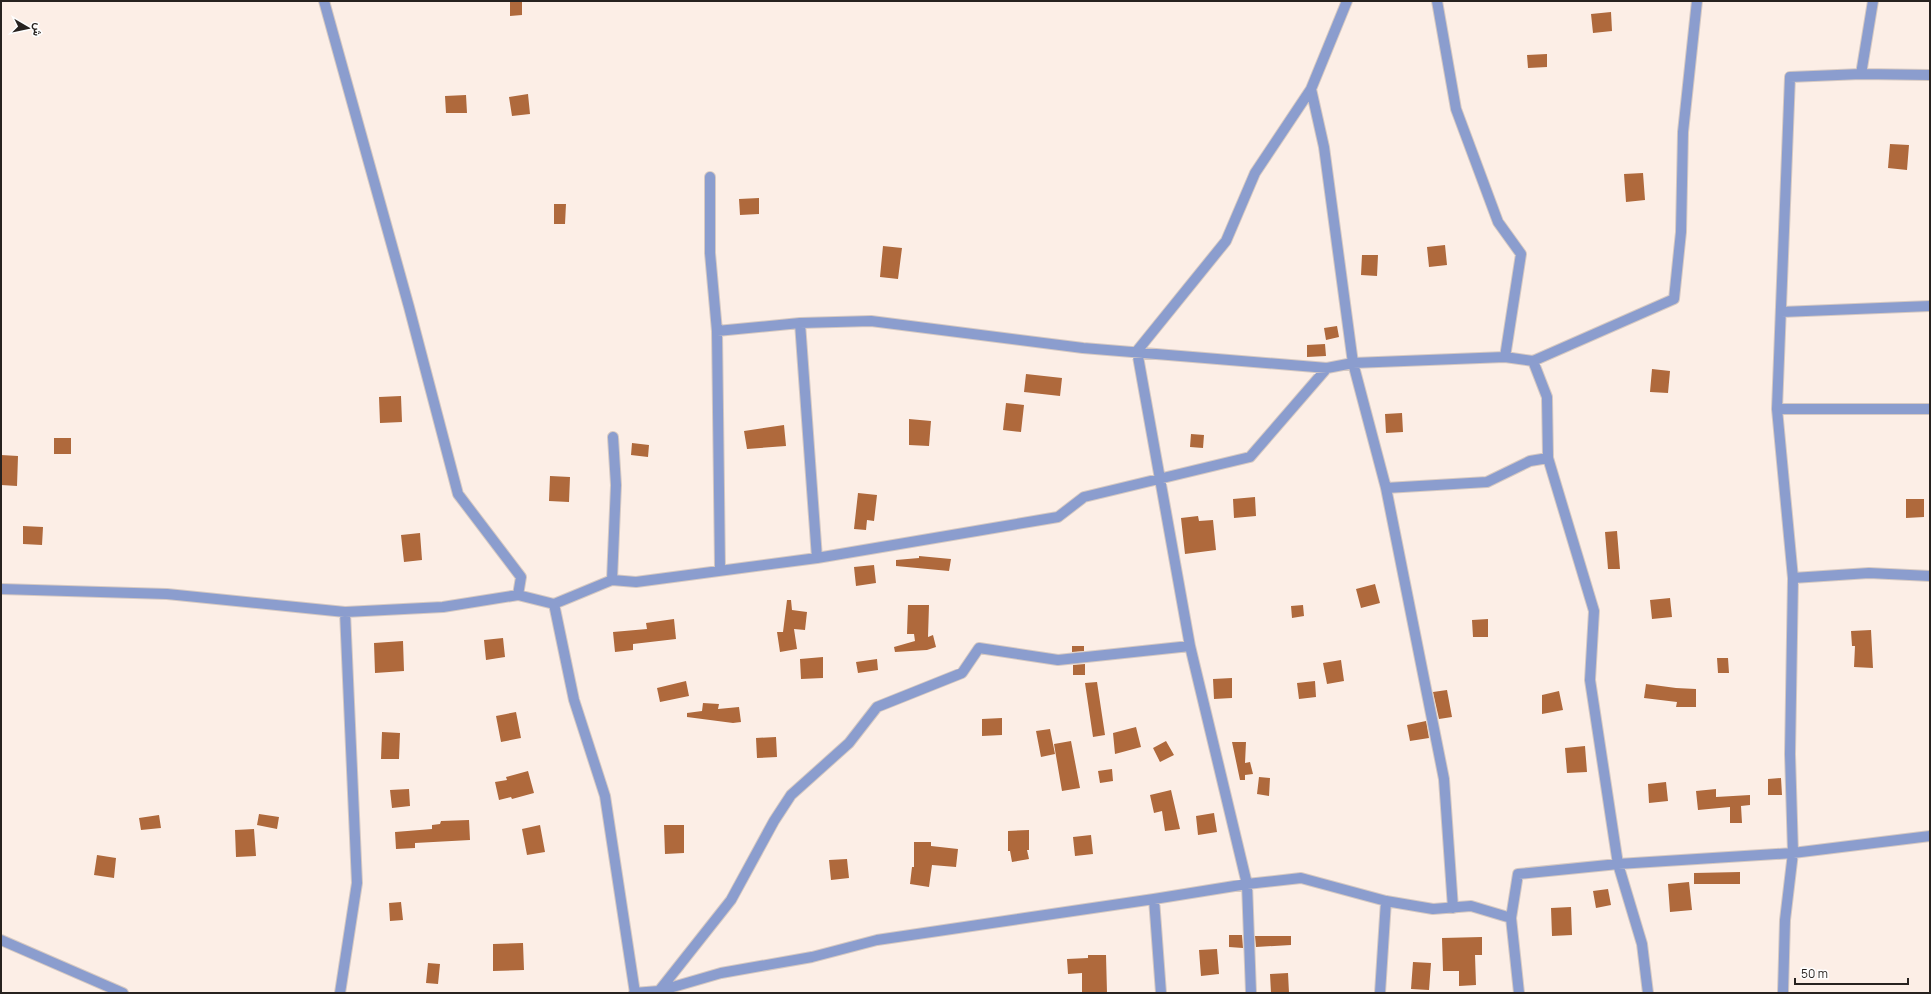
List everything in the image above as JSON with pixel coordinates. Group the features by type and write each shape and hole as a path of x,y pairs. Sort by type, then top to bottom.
{"street":[{"path":"324,1 409,307 458,494 521,577 518,595"},
{"path":"1251,993 1247,884 1190,646 1138,351 1226,241 1255,173 1311,89 1347,1"},
{"path":"1437,1 1456,109 1498,222 1521,254 1505,357"},
{"path":"718,331 800,323 871,321 1083,348 1138,351 1327,368 1353,363 1505,357 1533,361 1674,299 1682,232 1683,132 1697,1"},
{"path":"1861,74 1874,1"},
{"path":"1783,993 1785,920 1793,853 1790,754 1793,578 1777,409 1790,77 1861,74 1930,75"},
{"path":"1311,89 1324,148 1353,363 1386,488 1444,779 1453,908"},
{"path":"710,177 710,253 718,331 720,570"},
{"path":"1781,312 1930,306"},
{"path":"800,323 816,558"},
{"path":"1533,361 1547,398 1548,458 1594,611 1590,680 1618,864 1642,944 1648,993"},
{"path":"1,589 167,594 345,612 443,607 518,595 554,604 612,580 636,582 816,558 1058,517 1084,497 1250,457 1327,368"},
{"path":"1777,409 1930,410"},
{"path":"612,580 616,485 613,437"},
{"path":"1386,488 1487,482 1530,461 1548,458"},
{"path":"1793,578 1869,573 1930,576"},
{"path":"554,604 574,700 605,796 634,993 659,991 720,973 812,957 876,940 1154,900 1247,884 1302,878 1386,901 1433,910 1471,906 1511,918"},
{"path":"340,993 358,883 345,612"},
{"path":"659,991 731,900 774,821 791,794 849,743 877,707 962,673 979,648 1058,660 1190,646"},
{"path":"1519,993 1511,918 1518,874 1618,864 1793,853 1930,836"},
{"path":"1154,900 1161,993"},
{"path":"1380,993 1386,901"},
{"path":"1,940 123,993"}],"building":[{"path":"510,1 522,1 522,15 510,16"},
{"path":"1611,12 1612,31 1593,33 1591,14"},
{"path":"1547,54 1547,67 1528,68 1527,55"},
{"path":"528,94 530,114 512,116 509,97"},
{"path":"466,95 467,113 446,113 445,96"},
{"path":"1890,144 1909,145 1907,170 1888,168"},
{"path":"1643,173 1645,200 1626,202 1624,174"},
{"path":"759,198 759,214 740,215 739,199"},
{"path":"554,204 566,204 565,224 554,224"},
{"path":"1445,245 1447,265 1429,267 1427,247"},
{"path":"883,246 902,248 898,279 880,277"},
{"path":"1362,255 1378,255 1377,276 1361,275"},
{"path":"1337,326 1339,337 1326,340 1324,328"},
{"path":"1325,344 1326,356 1307,357 1307,345"},
{"path":"1652,369 1670,371 1668,393 1650,392"},
{"path":"1026,374 1062,378 1060,396 1024,392"},
{"path":"401,396 402,422 380,423 379,397"},
{"path":"1006,403 1024,405 1021,432 1003,430"},
{"path":"1402,413 1403,432 1386,433 1385,414"},
{"path":"909,419 931,421 929,446 909,445"},
{"path":"784,425 786,446 747,449 744,431"},
{"path":"1191,434 1204,435 1203,448 1190,447"},
{"path":"54,438 71,438 71,454 54,454"},
{"path":"632,443 649,445 648,457 631,455"},
{"path":"1,455 18,456 17,486 1,485"},
{"path":"550,476 570,477 569,502 549,501"},
{"path":"858,493 877,495 874,521 867,520 866,530 854,529"},
{"path":"1255,497 1256,516 1234,518 1233,499"},
{"path":"1906,499 1924,499 1924,517 1906,518"},
{"path":"1198,516 1199,521 1213,520 1216,550 1185,554 1181,518"},
{"path":"23,526 43,527 42,545 23,544"},
{"path":"1617,531 1620,569 1608,569 1605,532"},
{"path":"420,533 422,560 404,562 401,535"},
{"path":"919,556 951,559 949,571 896,566 896,560 919,558"},
{"path":"874,565 876,583 856,586 854,567"},
{"path":"1375,584 1380,603 1361,608 1356,589"},
{"path":"1670,598 1672,617 1652,619 1650,600"},
{"path":"787,600 791,600 792,610 807,612 805,630 794,629 797,649 780,652 777,632 783,632"},
{"path":"908,605 929,605 928,637 933,635 936,647 927,650 895,652 894,647 915,641 914,634 907,634"},
{"path":"1303,605 1304,616 1292,618 1291,606"},
{"path":"674,619 676,639 633,644 633,650 615,652 613,632 647,629 646,623"},
{"path":"1488,619 1488,637 1473,637 1472,620"},
{"path":"1871,630 1873,668 1854,667 1855,646 1852,646 1851,631"},
{"path":"503,638 505,657 486,660 484,640"},
{"path":"403,641 404,671 375,673 374,643"},
{"path":"1072,646 1084,646 1084,651 1072,652"},
{"path":"823,657 823,678 801,679 800,659"},
{"path":"1717,658 1728,658 1729,673 1718,673"},
{"path":"877,659 878,670 858,673 856,662"},
{"path":"1341,660 1344,681 1327,684 1323,663"},
{"path":"1085,664 1085,675 1073,675 1073,665"},
{"path":"1232,678 1232,698 1214,699 1213,679"},
{"path":"686,681 689,696 660,702 657,688"},
{"path":"1315,681 1316,697 1299,699 1297,683"},
{"path":"1097,682 1105,735 1093,737 1085,683"},
{"path":"1646,684 1696,689 1696,707 1676,707 1677,702 1644,698"},
{"path":"1447,690 1452,717 1439,719 1433,692"},
{"path":"1559,691 1563,710 1542,714 1542,695"},
{"path":"703,703 719,704 718,709 739,707 741,722 733,723 687,717 687,713 702,711"},
{"path":"516,712 521,738 501,742 496,716"},
{"path":"1002,718 1002,735 982,736 982,719"},
{"path":"1426,721 1429,738 1410,741 1407,725"},
{"path":"1136,727 1141,747 1115,754 1113,733"},
{"path":"1050,729 1055,754 1041,757 1036,731"},
{"path":"382,732 400,733 399,759 381,759"},
{"path":"776,737 777,757 757,758 756,738"},
{"path":"1071,741 1080,788 1062,791 1054,744"},
{"path":"1166,741 1174,755 1160,762 1153,748"},
{"path":"1232,742 1246,742 1245,763 1250,762 1253,774 1245,775 1245,780 1240,780"},
{"path":"1585,746 1587,772 1567,773 1565,748"},
{"path":"1112,769 1113,781 1100,783 1098,771"},
{"path":"528,771 534,793 512,799 511,797 499,800 495,782 507,780 506,777"},
{"path":"1259,777 1270,778 1269,796 1257,794"},
{"path":"1781,778 1782,795 1768,795 1768,779"},
{"path":"1666,782 1668,801 1649,803 1648,784"},
{"path":"409,789 410,806 392,808 390,790"},
{"path":"1716,789 1716,797 1750,795 1750,805 1741,806 1742,823 1730,823 1730,807 1698,810 1696,791"},
{"path":"1171,790 1180,829 1165,831 1162,811 1154,813 1150,795"},
{"path":"1214,813 1217,832 1198,835 1196,816"},
{"path":"259,814 279,817 277,829 257,825"},
{"path":"159,815 161,828 141,830 139,818"},
{"path":"469,820 470,840 415,843 415,848 396,849 395,832 432,829 432,825 440,824 441,821"},
{"path":"540,825 545,852 527,855 522,829"},
{"path":"664,825 684,825 684,853 665,854"},
{"path":"254,829 256,856 236,857 235,830"},
{"path":"1029,830 1029,850 1027,850 1029,859 1012,862 1010,851 1008,851 1008,831"},
{"path":"1091,835 1093,854 1075,856 1073,837"},
{"path":"914,842 931,842 931,846 958,849 956,867 932,865 929,887 910,884 912,867 914,867"},
{"path":"97,855 116,858 114,878 94,875"},
{"path":"847,859 849,878 831,880 829,860"},
{"path":"1740,872 1740,884 1694,884 1694,873"},
{"path":"1689,882 1692,910 1670,912 1668,884"},
{"path":"1608,889 1611,905 1596,908 1593,891"},
{"path":"401,902 403,920 390,921 389,903"},
{"path":"1571,907 1572,935 1552,936 1551,908"},
{"path":"1229,935 1242,935 1243,948 1229,947"},
{"path":"1255,936 1291,936 1291,945 1256,947"},
{"path":"1482,937 1482,955 1475,955 1476,985 1459,986 1459,971 1443,971 1442,938"},
{"path":"523,943 524,970 493,971 493,944"},
{"path":"1217,949 1219,974 1201,976 1199,950"},
{"path":"1088,955 1106,955 1107,993 1082,993 1082,973 1068,974 1067,959 1088,958"},
{"path":"1413,962 1431,963 1429,990 1411,989"},
{"path":"428,963 440,964 438,984 426,983"},
{"path":"1288,973 1289,993 1271,993 1270,974"}]}
